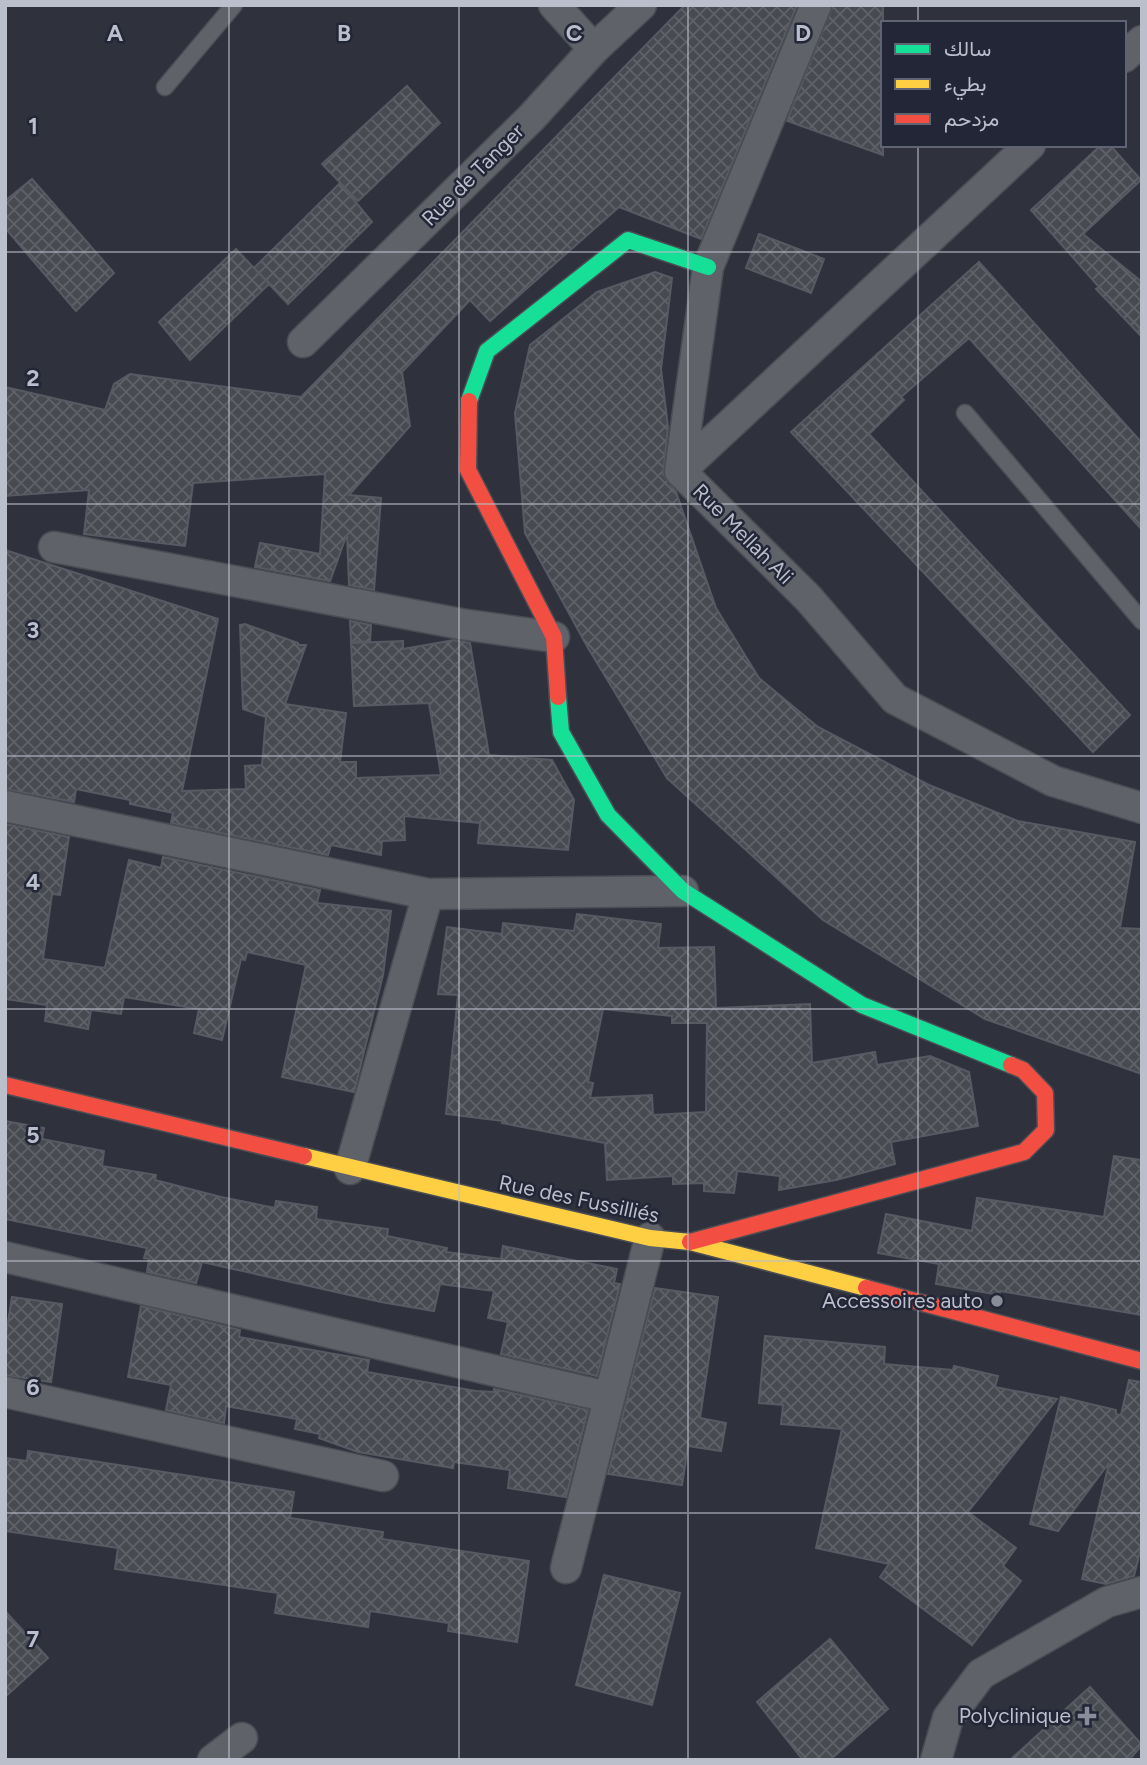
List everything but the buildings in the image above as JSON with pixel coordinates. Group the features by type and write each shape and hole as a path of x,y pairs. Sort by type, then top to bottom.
{"street":[{"path":"554,5 594,49"},
{"name":"Rue de Tanger","path":"303,342 531,118 594,49 641,5"},
{"name":"Rue Mellah Ali","path":"816,5 708,267 680,471 809,599 895,699 1054,781 1142,808"},
{"path":"1126,55 1142,41"},
{"path":"680,471 1028,147"},
{"path":"690,1242 1024,1152 1046,1130 1045,1093 1023,1070 862,1005 683,891 608,815 561,732 554,637 468,470 469,402 487,351 628,240 708,267"},
{"path":"54,547 461,624 554,637"},
{"path":"5,806 428,894 683,891"},
{"path":"350,1169 428,894"},
{"name":"Rue des Fussilliés","path":"5,1085 350,1169 650,1238 690,1242 1142,1361"},
{"path":"566,1568 650,1238"},
{"path":"5,1257 608,1397"},
{"path":"5,1392 383,1476"},
{"path":"936,1760 948,1718 981,1674 1107,1602 1142,1592"},
{"path":"213,1760 242,1738"}],"lane":[{"path":"165,87 234,5"},
{"path":"965,413 1142,621"}],"traffic: fast":[{"path":"469,401 487,351 628,240 708,267"},
{"path":"558,697 561,732 608,815 683,891 862,1005 1011,1065"}],"traffic: slow":[{"path":"304,1156 650,1238 690,1242 866,1288"}],"traffic: jam":[{"path":"469,401 468,470 554,637 558,697"},
{"path":"690,1242 1024,1152 1046,1130 1045,1093 1023,1070 1011,1065"},
{"path":"5,1085 304,1156"},
{"path":"866,1288 1142,1361"}],"place":[{"name":"Accessoires auto","path":"997,1301"},
{"name":"Polyclinique","path":"1087,1716"}]}
